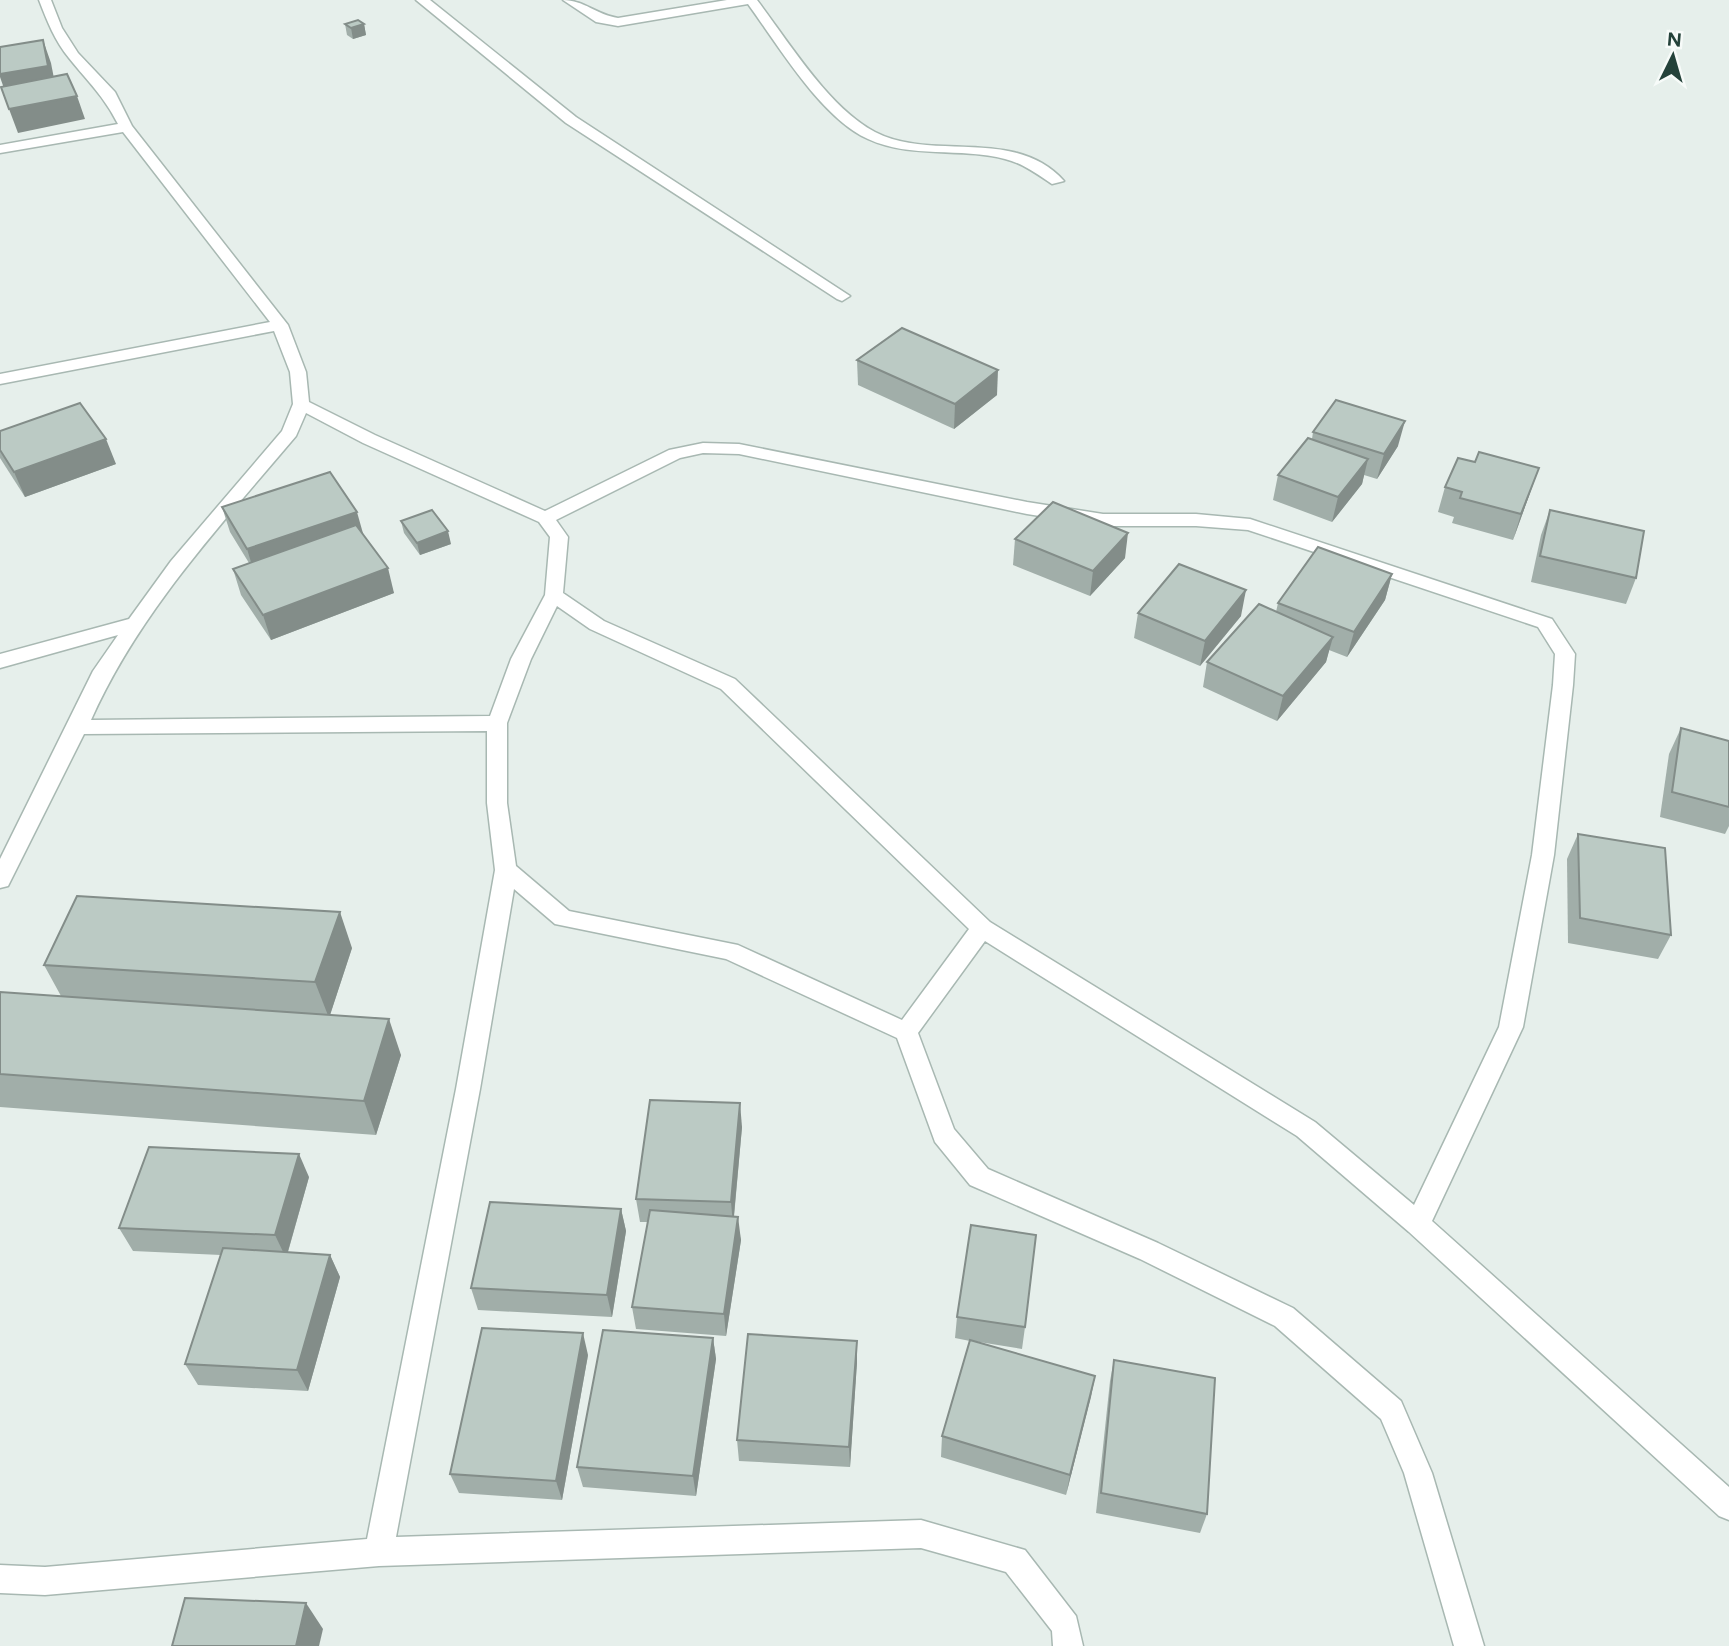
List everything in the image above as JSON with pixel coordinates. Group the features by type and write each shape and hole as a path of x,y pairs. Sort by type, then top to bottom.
{"street":[{"path":"0,880 78,727 103,671 177,565 289,432 300,404 298,373 280,324 126,127 110,95 73,55 56,28 45,0"},
{"path":"422,0 571,120 842,296"},
{"path":"569,0 600,19 618,22 750,0 831,100 853,124 872,136 907,144 1005,154 1029,162 1057,181"},
{"path":"0,149 126,127"},
{"path":"0,379 280,324"},
{"path":"300,404 369,439 545,518 559,537 554,595 521,659 497,723 497,803 506,870 468,1089 379,1552"},
{"path":"545,518 675,454 703,448 739,449 1027,508 1103,520 1196,520 1250,525 1545,623 1565,654 1563,685 1543,855 1511,1027 1418,1224"},
{"path":"554,595 597,625 728,684 982,928 1306,1129 1418,1224 1729,1506"},
{"path":"0,661 135,624"},
{"path":"78,727 431,726 497,723"},
{"path":"506,870 563,918 730,951 906,1032 944,1135 979,1177 1149,1251 1284,1317 1391,1410 1419,1473 1469,1646"},
{"path":"906,1032 982,928"},
{"path":"0,1579 45,1581 379,1552 921,1534 1015,1560 1066,1626 1068,1646"}],"building":[{"path":"358,20 364,24 351,28 345,24"},
{"path":"43,40 48,66 0,74 0,47"},
{"path":"67,74 77,96 9,109 1,87"},
{"path":"902,328 998,370 955,404 857,360"},
{"path":"1336,400 1405,421 1384,454 1313,432"},
{"path":"80,403 106,439 14,472 0,450 0,431"},
{"path":"1308,438 1368,459 1338,497 1278,475"},
{"path":"1479,452 1539,468 1521,514 1460,498 1462,492 1445,487 1458,458 1475,462"},
{"path":"330,472 357,512 247,549 222,507"},
{"path":"1053,502 1128,533 1093,571 1015,539"},
{"path":"432,510 448,531 417,543 401,521"},
{"path":"1550,510 1644,531 1636,578 1540,556"},
{"path":"356,525 388,568 263,615 233,569"},
{"path":"1318,547 1392,574 1354,632 1278,603"},
{"path":"1179,564 1246,590 1205,641 1138,613"},
{"path":"1259,604 1333,637 1283,696 1207,662"},
{"path":"1681,728 1729,741 1729,807 1672,792"},
{"path":"1578,834 1665,848 1671,935 1580,918"},
{"path":"77,896 340,912 315,982 44,965"},
{"path":"0,992 389,1019 364,1101 0,1074"},
{"path":"650,1100 740,1103 731,1202 636,1199"},
{"path":"149,1147 299,1154 275,1235 119,1228"},
{"path":"490,1202 621,1209 607,1295 471,1288"},
{"path":"650,1210 738,1217 724,1314 632,1307"},
{"path":"971,1225 1036,1235 1025,1327 957,1317"},
{"path":"223,1248 330,1255 297,1370 185,1364"},
{"path":"482,1328 583,1333 556,1481 450,1474"},
{"path":"603,1330 713,1338 693,1476 577,1467"},
{"path":"748,1334 857,1341 849,1447 737,1440"},
{"path":"970,1340 1095,1376 1070,1475 942,1436"},
{"path":"1114,1360 1215,1378 1207,1514 1101,1493"},
{"path":"185,1598 306,1603 296,1646 172,1646"}]}
